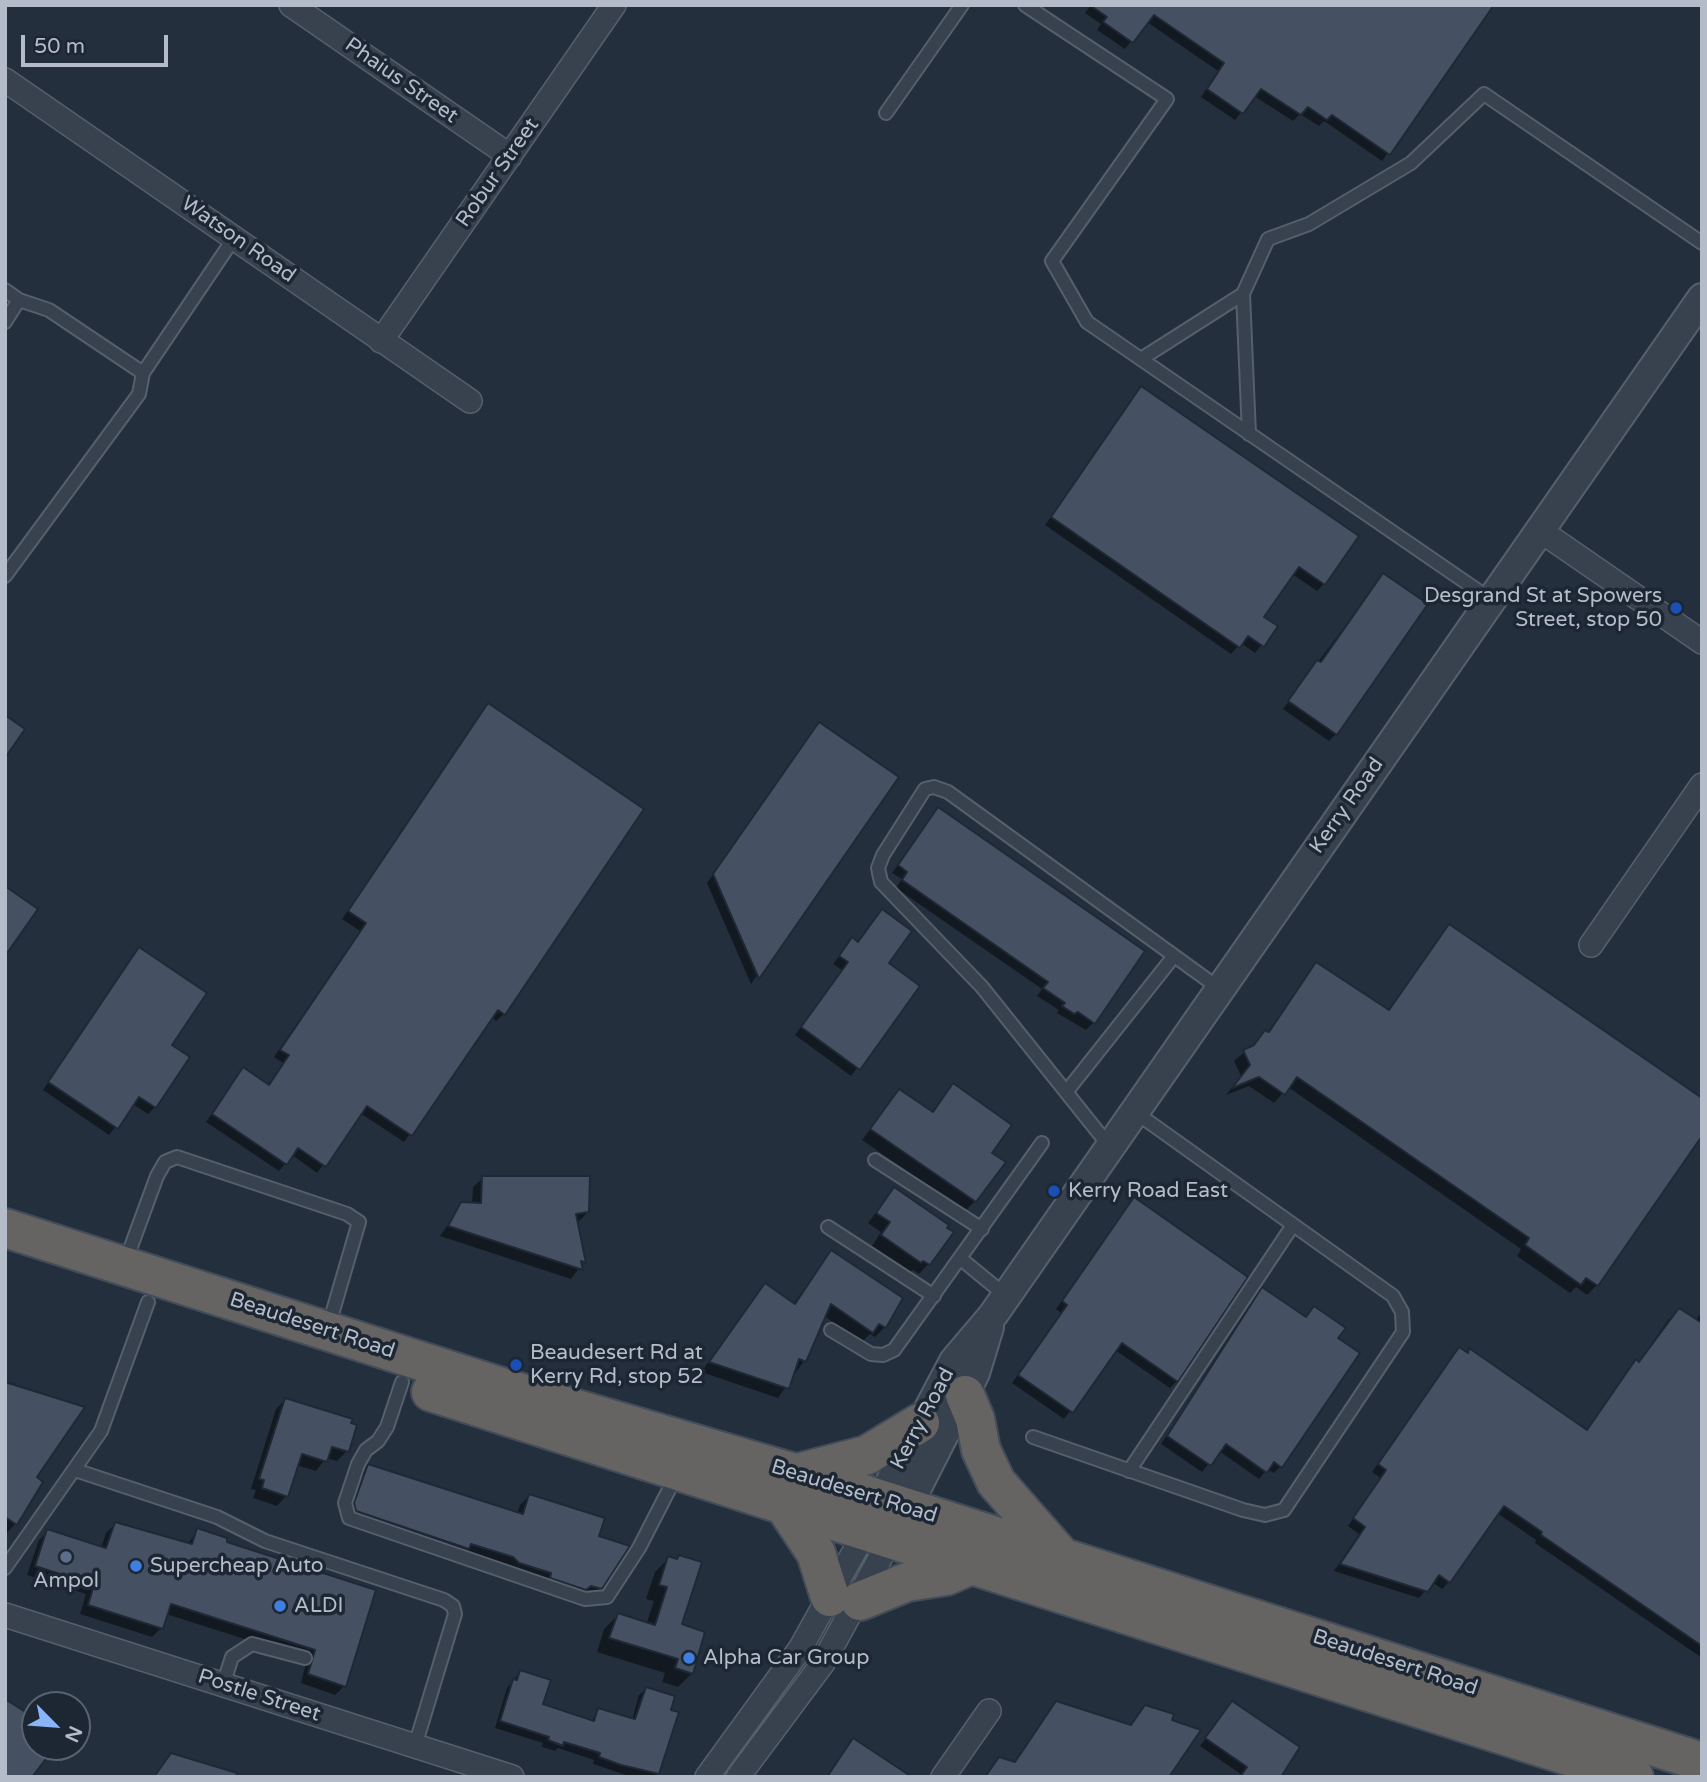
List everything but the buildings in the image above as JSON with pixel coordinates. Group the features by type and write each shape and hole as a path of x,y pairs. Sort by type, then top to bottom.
{"highway":[{"name":"Beaudesert Road","path":"5,1228 327,1331 886,1520 1060,1555 1702,1762"},
{"name":"Beaudesert Road","path":"5,1255 678,1471 790,1489"},
{"path":"965,1395 975,1419 984,1459 996,1482 1060,1555"},
{"path":"920,1423 862,1457 790,1489 816,1553 845,1599 946,1576 971,1564"},
{"name":"Beaudesert Road","path":"886,1520 971,1564 1633,1777"}],"street":[{"name":"Phaius Street","path":"291,5 510,156"},
{"name":"Robur Street","path":"381,341 614,5"},
{"name":"Watson Road","path":"5,79 470,401"},
{"name":"Kerry Road","path":"886,1520 920,1423 954,1361 999,1305 1110,1147 1538,529 1697,315"},
{"path":"1538,529 1702,642"},
{"path":"1591,944 1702,785"},
{"name":"Kerry Road","path":"738,1777 823,1663 845,1599 886,1520 965,1395 999,1305"},
{"name":"Kerry Road","path":"707,1777 780,1679 845,1599"},
{"name":"Postle Street","path":"5,1615 512,1777"},
{"path":"943,1777 989,1711"}],"lane":[{"path":"886,113 962,5"},
{"path":"1026,5 1167,99 1052,261 1087,322 1490,599"},
{"path":"1249,433 1243,294 1268,239 1309,224 1411,163 1484,94 1702,243"},
{"path":"5,576 139,394 143,373 234,238"},
{"path":"5,290 19,300 49,310 143,373"},
{"path":"1141,359 1243,294"},
{"path":"5,321 19,300"},
{"path":"1110,1147 982,987 881,882 878,868 883,855 925,789 934,787 947,792 1220,989"},
{"path":"1067,1091 1174,956"},
{"path":"1033,1437 1242,1510 1265,1515 1284,1510 1403,1332 1402,1312 1392,1296 1135,1111"},
{"path":"831,1330 871,1354 883,1355 894,1350 1042,1143"},
{"path":"124,1266 157,1176 165,1162 177,1157 347,1214 359,1222 327,1331"},
{"path":"875,1160 982,1229"},
{"path":"1129,1471 1293,1225"},
{"path":"828,1227 934,1296"},
{"path":"961,1259 999,1305"},
{"path":"5,1568 101,1432 112,1408 148,1302"},
{"path":"402,1382 387,1427 379,1441 366,1450 358,1464 345,1503 349,1518 585,1599 607,1597 639,1548 678,1471"},
{"path":"75,1470 217,1517 265,1541 444,1600 453,1606 455,1614 415,1746"},
{"path":"223,1685 232,1657 252,1644 304,1658"}],"place":[{"name":"Desgrand St at Spowers Street, stop 50","path":"1676,608"},
{"name":"Kerry Road East","path":"1054,1191"},
{"name":"Beaudesert Rd at Kerry Rd, stop 52","path":"516,1365"},
{"name":"Ampol","path":"66,1557"},
{"name":"Supercheap Auto","path":"136,1566"},
{"name":"ALDI","path":"280,1606"},
{"name":"Alpha Car Group","path":"689,1658"}]}
